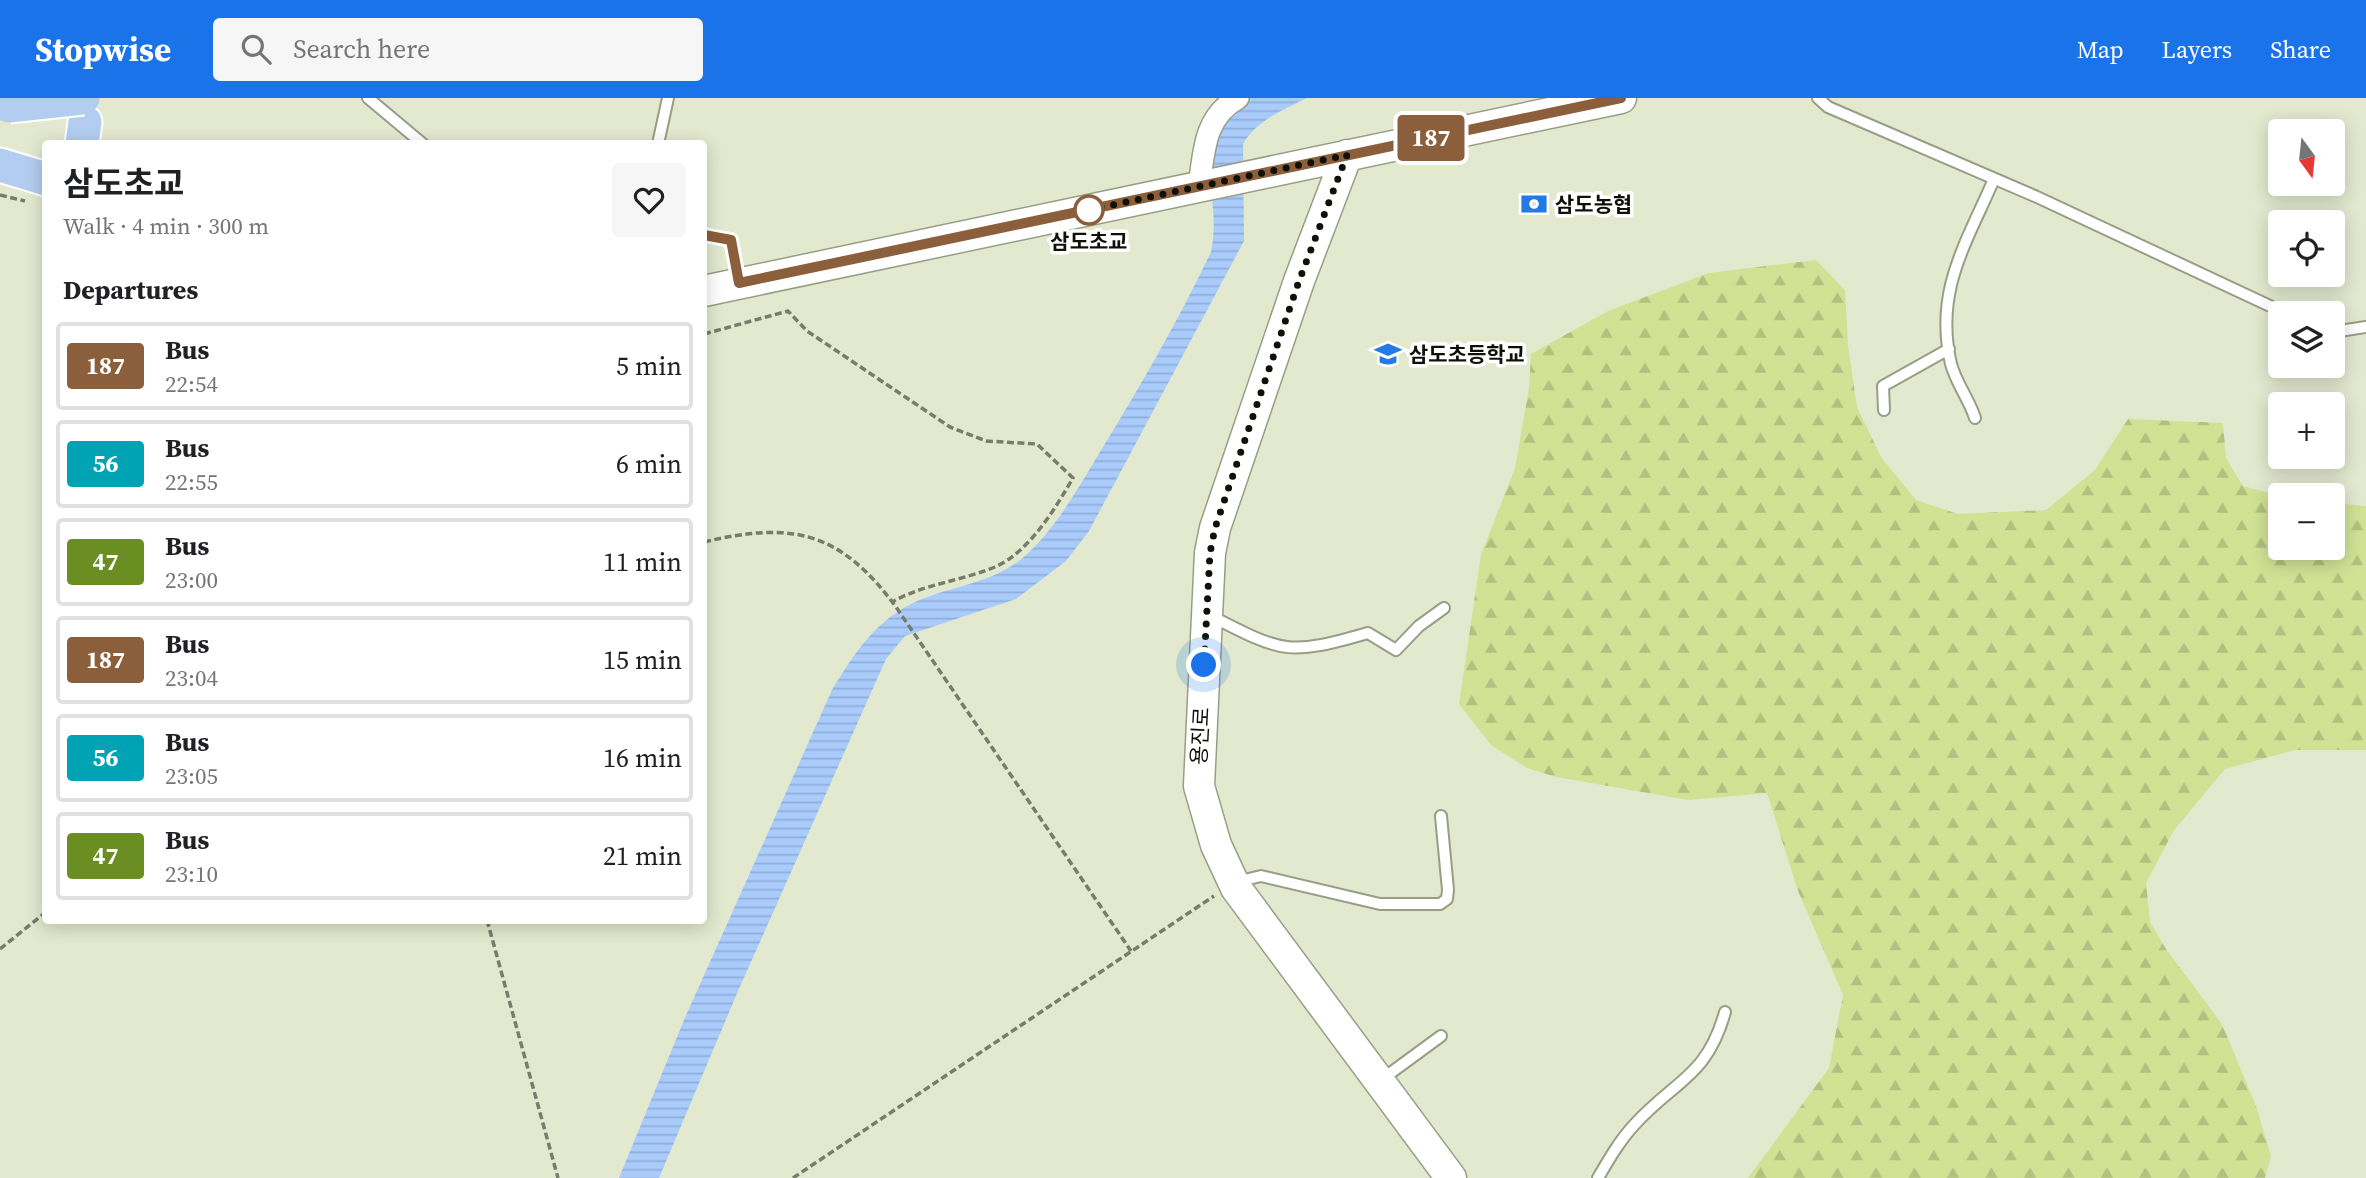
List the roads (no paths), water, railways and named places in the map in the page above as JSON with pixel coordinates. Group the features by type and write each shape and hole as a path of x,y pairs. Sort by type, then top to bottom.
{"main road":[{"path":"707,290 1621,98"},
{"path":"5,106 84,121"},
{"name":"용진로","path":"1347,155 1227,485 1210,553 1199,786 1216,845 1233,883 1451,1178"},
{"path":"0,166 42,185"}],"street":[{"path":"1199,187 1207,130 1223,107 1238,98"}],"lane":[{"path":"368,98 418,140"},
{"path":"659,140 668,98"},
{"path":"1818,98 1828,107 1994,179 2268,305"},
{"path":"1975,418 1954,373 1945,328 1947,292 1994,179"},
{"path":"707,236 731,240 739,283"},
{"path":"2345,330 2366,327"},
{"path":"1884,410 1883,386 1949,349"},
{"path":"1207,614 1273,646 1317,648 1368,633 1396,650 1419,626 1444,608"},
{"path":"1233,883 1261,876 1380,904 1440,904 1447,899 1448,890 1441,816"},
{"path":"1598,1178 1611,1154 1635,1123 1707,1058 1724,1012"},
{"path":"1379,1082 1441,1036"}],"water":[{"path":"1251,98 1307,98 1263,122 1243,144 1244,241 1089,531 1066,561 1016,599 905,636 886,659 738,991 659,1178 619,1178 684,1020 832,690 864,642 896,613 924,598 984,579 1013,565 1037,544 1057,520 1144,378 1211,252 1214,230 1211,150 1217,132 1230,114"}],"place":[{"name":"삼도농협","path":"1534,204"},
{"name":"삼도초교","path":"1089,210"},
{"name":"삼도초등학교","path":"1388,354"}]}
